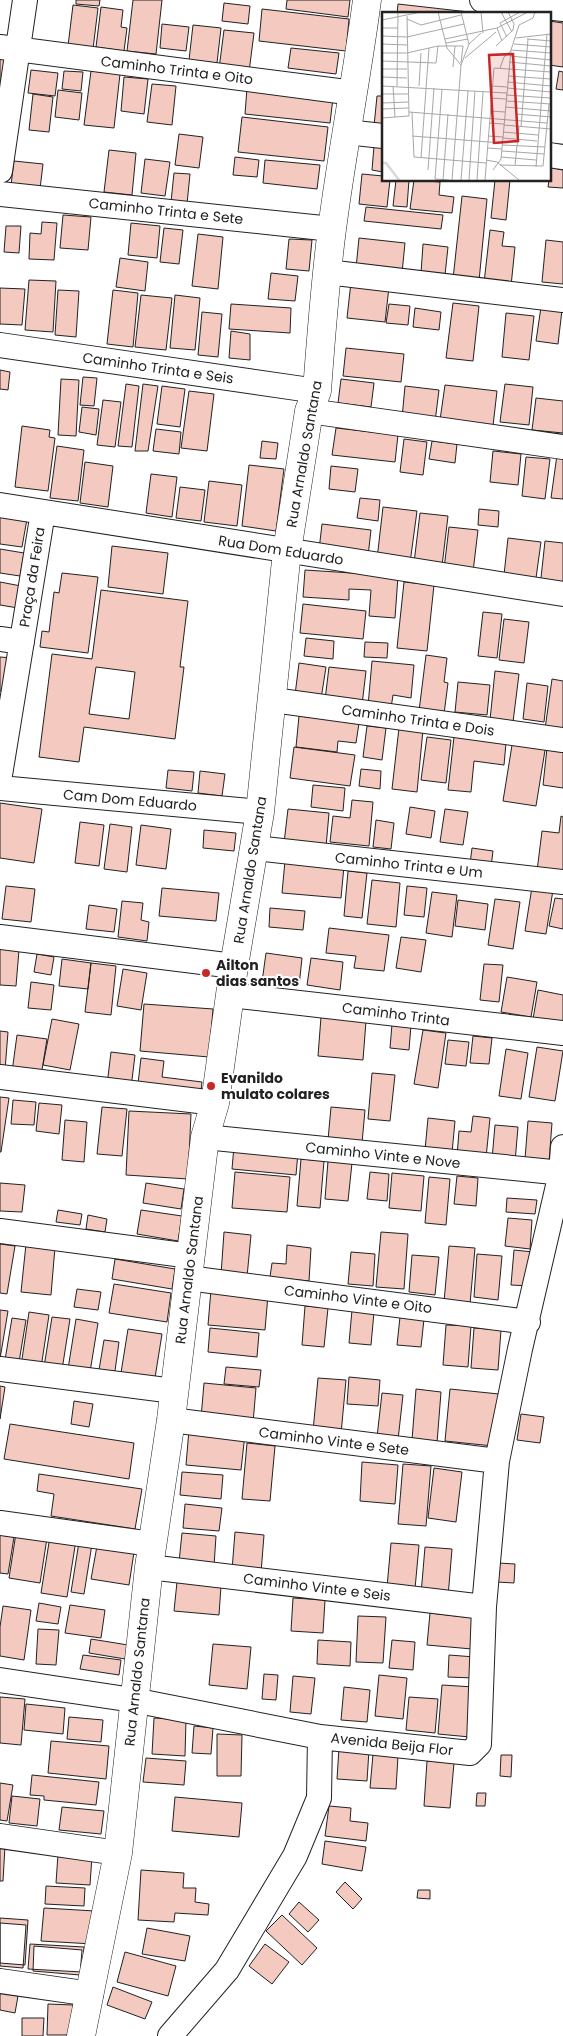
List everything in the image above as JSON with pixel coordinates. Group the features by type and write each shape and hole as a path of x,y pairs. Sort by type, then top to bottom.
{"street":[{"path":"0,171 9,48 25,0"},
{"name":"Rua Arnaldo Santana","path":"81,2036 118,1853 150,1555 171,1420 205,1137 215,1103 234,966 255,848 273,700 287,551 313,401 332,229 367,0"},
{"path":"482,0 563,9"},
{"name":"Caminho Trinta e Oito","path":"9,48 354,93"},
{"path":"346,132 382,136"},
{"path":"550,155 563,157"},
{"name":"Caminho Trinta e Sete","path":"0,194 332,229"},
{"path":"327,272 563,300"},
{"name":"Caminho Trinta e Seis","path":"0,345 563,447"},
{"name":"Rua Dom Eduardo","path":"0,505 563,594"},
{"name":"Praça da Feira","path":"0,775 11,641 43,512"},
{"name":"Caminho Trinta e Dois","path":"273,700 563,740"},
{"name":"Cam Dom Eduardo","path":"0,788 260,812"},
{"name":"Caminho Trinta e Um","path":"255,848 563,882"},
{"path":"0,937 234,966"},
{"name":"Caminho Trinta","path":"230,995 563,1033"},
{"path":"0,1077 215,1103"},
{"name":"Caminho Vinte e Nove","path":"205,1137 562,1173"},
{"name":"Avenida Beija Flor","path":"0,1680 133,1700 320,1737 470,1753 479,1744 484,1607 498,1461 520,1350 562,1173 563,1147"},
{"name":"Caminho Vinte e Oito","path":"0,1230 189,1267 528,1322"},
{"path":"0,1369 174,1391"},
{"name":"Caminho Vinte e Sete","path":"171,1420 498,1461"},
{"name":"Caminho Vinte e Seis","path":"0,1522 150,1555 484,1607"},
{"path":"170,2036 227,1970 295,1856 319,1798 320,1737"},
{"path":"0,1836 118,1853"},
{"path":"0,1981 91,1994"}],"building":[{"path":"76,0 100,0 99,6 76,4"},
{"path":"133,0 162,0 156,54 127,51"},
{"path":"287,0 350,0 348,17 286,9"},
{"path":"224,3 250,6 248,24 222,21"},
{"path":"398,4 469,12 397,12"},
{"path":"73,5 98,8 93,49 68,46"},
{"path":"101,7 123,10 121,27 127,28 124,51 96,47"},
{"path":"262,9 349,19 346,51 259,41"},
{"path":"550,21 563,23 563,67 550,65"},
{"path":"162,24 189,27 186,51 160,48"},
{"path":"193,25 221,28 217,63 189,60"},
{"path":"224,30 254,33 249,72 219,69"},
{"path":"291,48 339,53 336,74 288,68"},
{"path":"0,59 8,60 0,89"},
{"path":"31,70 58,73 55,96 28,93"},
{"path":"64,71 83,72 81,91 62,89"},
{"path":"91,71 120,74 114,128 84,125"},
{"path":"559,71 563,72 563,90 556,89"},
{"path":"124,77 148,79 144,114 121,111"},
{"path":"152,84 176,86 172,125 147,122"},
{"path":"247,88 333,98 330,123 245,114"},
{"path":"58,90 82,93 79,120 55,117"},
{"path":"33,94 53,97 49,132 29,130"},
{"path":"377,96 382,96 382,128 374,126"},
{"path":"242,117 328,127 324,161 238,152"},
{"path":"179,134 203,137 199,168 175,165"},
{"path":"374,146 382,147 382,172 372,170"},
{"path":"109,150 136,153 132,195 104,192"},
{"path":"235,157 259,160 257,177 233,175"},
{"path":"145,159 170,162 165,196 141,193"},
{"path":"265,160 320,165 317,189 263,183"},
{"path":"14,161 43,164 40,189 11,185"},
{"path":"551,168 563,170 563,188 548,187"},
{"path":"174,173 190,174 187,204 171,202"},
{"path":"362,174 382,176 382,181 390,181 387,207 359,204"},
{"path":"396,181 409,181 407,207 393,206"},
{"path":"414,181 440,182 439,195 454,197 452,213 410,209"},
{"path":"495,181 510,181 506,220 491,218"},
{"path":"462,196 487,199 479,281 453,279"},
{"path":"366,207 443,215 441,229 364,221"},
{"path":"63,215 91,217 88,250 60,248"},
{"path":"42,222 57,223 54,260 29,259 30,233 41,234"},
{"path":"131,223 160,226 157,258 128,255"},
{"path":"6,226 21,226 19,253 4,252"},
{"path":"164,228 183,230 179,264 160,262"},
{"path":"490,230 504,232 502,246 515,247 511,286 484,283"},
{"path":"198,234 223,237 218,289 192,286"},
{"path":"359,238 405,243 402,273 356,268"},
{"path":"289,239 312,240 309,271 286,269"},
{"path":"546,240 563,242 563,284 542,282"},
{"path":"423,244 448,247 445,275 421,273"},
{"path":"120,258 148,262 145,291 116,287"},
{"path":"271,273 298,276 295,301 268,299"},
{"path":"29,280 56,281 53,332 25,330"},
{"path":"351,282 389,287 385,322 347,318"},
{"path":"0,288 25,289 22,325 0,324"},
{"path":"58,290 79,291 76,337 55,335"},
{"path":"113,290 138,293 133,347 107,344"},
{"path":"141,295 172,298 166,350 135,347"},
{"path":"175,295 200,298 195,350 170,348"},
{"path":"453,303 479,306 473,361 446,358"},
{"path":"231,304 291,308 290,333 229,329"},
{"path":"389,304 410,306 408,325 386,323"},
{"path":"541,307 562,310 558,344 536,341"},
{"path":"415,308 441,312 439,330 413,327"},
{"path":"202,312 222,314 218,357 198,355"},
{"path":"506,313 534,316 529,360 502,357"},
{"path":"231,331 250,334 250,360 229,358"},
{"path":"346,348 404,354 401,382 343,376"},
{"path":"0,370 10,372 8,390 0,389"},
{"path":"83,377 97,378 94,406 80,405"},
{"path":"61,379 79,380 76,436 58,435"},
{"path":"341,379 374,383 371,407 338,403"},
{"path":"126,384 139,386 132,447 118,446"},
{"path":"143,384 158,386 148,451 135,451"},
{"path":"505,384 533,387 529,425 500,422"},
{"path":"445,385 497,391 493,426 440,420"},
{"path":"162,386 185,389 180,427 157,424"},
{"path":"405,386 439,390 435,422 402,418"},
{"path":"189,391 214,394 207,451 181,448"},
{"path":"536,398 563,401 563,433 532,430"},
{"path":"103,400 121,402 115,447 97,445"},
{"path":"82,407 99,409 96,435 79,432"},
{"path":"22,426 50,430 49,437 55,438 48,491 15,487"},
{"path":"336,428 398,435 395,462 332,455"},
{"path":"156,429 181,432 179,454 153,451"},
{"path":"404,439 427,442 423,475 400,472"},
{"path":"262,441 278,443 276,459 260,458"},
{"path":"432,441 457,444 455,463 429,459"},
{"path":"57,446 84,450 78,501 50,498"},
{"path":"493,451 521,454 518,485 490,482"},
{"path":"557,455 563,456 563,499 551,498"},
{"path":"526,457 550,459 545,499 522,496"},
{"path":"85,462 113,466 108,507 80,503"},
{"path":"249,465 284,469 276,531 242,526"},
{"path":"331,466 358,469 355,492 329,489"},
{"path":"151,474 177,477 172,517 146,513"},
{"path":"209,481 242,485 237,526 204,522"},
{"path":"180,487 205,490 201,521 176,518"},
{"path":"360,498 380,500 378,521 357,518"},
{"path":"383,507 417,511 410,563 377,559"},
{"path":"479,509 499,511 498,527 478,525"},
{"path":"420,513 448,516 442,566 414,563"},
{"path":"0,515 27,519 22,547 0,544"},
{"path":"322,524 371,530 368,556 319,550"},
{"path":"449,527 478,530 473,572 444,569"},
{"path":"508,538 541,542 536,578 504,575"},
{"path":"545,541 563,543 563,589 540,587"},
{"path":"112,546 168,553 163,594 108,587"},
{"path":"0,549 24,553 20,576 0,573"},
{"path":"305,570 398,576 395,618 369,616 371,590 349,589 349,600 303,597"},
{"path":"62,573 98,577 88,653 40,647 42,631 49,632 54,592 59,593"},
{"path":"0,582 21,586 18,608 0,605"},
{"path":"404,582 434,585 427,651 397,648"},
{"path":"101,590 188,601 180,667 184,667 175,739 84,727 79,762 39,757 52,654 92,659","holes":["96,667 135,672 129,719 89,714"]},
{"path":"303,604 366,611 363,639 300,633"},
{"path":"483,612 502,614 497,658 478,656"},
{"path":"504,619 529,622 524,663 499,660"},
{"path":"306,638 334,641 333,659 304,656"},
{"path":"365,642 388,643 387,658 364,657"},
{"path":"426,655 447,658 444,682 448,683 444,714 419,711"},
{"path":"0,657 12,658 7,692 0,691"},
{"path":"372,661 414,665 411,698 393,695 391,708 368,706"},
{"path":"299,663 326,667 321,699 295,695"},
{"path":"329,667 366,671 362,705 325,700"},
{"path":"495,671 519,674 513,722 490,720"},
{"path":"552,679 563,681 563,732 545,729"},
{"path":"458,682 490,685 487,715 455,712"},
{"path":"527,683 548,686 544,722 523,719"},
{"path":"299,716 359,723 356,743 338,741 337,752 296,747"},
{"path":"367,726 386,728 382,760 363,757"},
{"path":"399,728 423,730 417,792 392,789"},
{"path":"427,737 451,740 446,783 421,780"},
{"path":"454,737 506,743 504,765 474,761 471,792 448,790"},
{"path":"513,739 546,744 536,806 503,801"},
{"path":"294,747 355,755 350,786 290,778"},
{"path":"547,748 563,750 563,788 543,785"},
{"path":"361,769 381,771 380,789 359,786"},
{"path":"168,770 194,772 192,791 166,788"},
{"path":"200,771 225,774 222,796 198,793"},
{"path":"313,785 345,788 343,811 311,807"},
{"path":"352,800 373,802 369,846 330,842 333,816 350,818"},
{"path":"0,803 42,809 34,863 0,858"},
{"path":"410,807 435,811 431,838 406,834"},
{"path":"288,809 329,813 326,847 284,843"},
{"path":"445,809 468,812 463,845 440,842"},
{"path":"561,816 563,817 563,874 537,871 542,831 559,833"},
{"path":"376,820 394,823 391,849 373,847"},
{"path":"80,822 104,825 99,866 75,863"},
{"path":"110,824 132,827 127,872 104,869"},
{"path":"141,825 171,829 166,869 136,865"},
{"path":"204,830 236,833 234,851 203,848"},
{"path":"472,848 493,851 491,867 470,864"},
{"path":"285,861 344,866 341,898 282,893"},
{"path":"348,871 367,873 362,918 344,916"},
{"path":"372,880 400,883 396,927 367,924"},
{"path":"6,886 35,889 31,922 2,919"},
{"path":"407,886 427,888 424,917 404,915"},
{"path":"532,887 553,890 546,934 525,931"},
{"path":"162,888 219,893 216,921 159,916"},
{"path":"432,892 457,895 452,937 426,933"},
{"path":"555,898 563,899 563,929 549,926"},
{"path":"495,899 520,902 513,949 488,945"},
{"path":"458,900 488,904 485,930 455,926"},
{"path":"122,901 143,903 141,920 149,922 147,941 118,937"},
{"path":"89,905 117,909 114,932 86,929"},
{"path":"270,908 305,911 303,930 269,927"},
{"path":"329,928 389,935 384,971 354,968 356,956 326,953"},
{"path":"401,937 426,940 421,972 396,968"},
{"path":"0,949 19,950 16,986 0,985"},
{"path":"266,953 302,958 299,986 262,982"},
{"path":"37,954 54,957 51,975 34,972"},
{"path":"311,958 343,962 340,990 307,985"},
{"path":"62,959 91,963 88,989 59,986"},
{"path":"91,963 116,966 111,1015 85,1012"},
{"path":"484,964 503,965 499,1002 480,1000"},
{"path":"123,969 147,973 141,1010 117,1006"},
{"path":"507,977 537,982 531,1017 501,1012"},
{"path":"31,982 54,985 51,1010 28,1008"},
{"path":"538,990 563,995 563,1024 533,1019"},
{"path":"144,1004 213,1009 209,1057 140,1051"},
{"path":"321,1017 366,1021 363,1060 318,1056"},
{"path":"52,1019 79,1024 70,1070 43,1065"},
{"path":"392,1024 411,1025 409,1050 390,1048"},
{"path":"423,1030 446,1033 438,1088 414,1084"},
{"path":"0,1031 8,1032 5,1070 0,1069"},
{"path":"17,1035 47,1039 41,1076 12,1072"},
{"path":"473,1036 492,1038 489,1064 470,1063"},
{"path":"448,1040 469,1042 466,1066 445,1064"},
{"path":"537,1047 563,1051 555,1101 529,1097"},
{"path":"506,1049 528,1053 521,1099 499,1096"},
{"path":"111,1052 135,1055 131,1088 107,1085"},
{"path":"141,1058 164,1061 162,1077 202,1082 200,1100 137,1092"},
{"path":"372,1073 395,1075 390,1121 368,1119"},
{"path":"0,1097 9,1098 1,1152 0,1152"},
{"path":"13,1100 36,1102 34,1125 11,1124"},
{"path":"39,1103 62,1105 59,1134 36,1131"},
{"path":"102,1107 127,1109 122,1156 97,1154"},
{"path":"331,1107 365,1110 362,1143 328,1140"},
{"path":"129,1111 191,1114 188,1179 126,1175"},
{"path":"473,1116 490,1118 486,1158 457,1156 459,1131 471,1132"},
{"path":"428,1118 455,1121 452,1153 425,1150"},
{"path":"65,1120 87,1122 84,1162 62,1160"},
{"path":"528,1121 552,1123 549,1162 525,1159"},
{"path":"495,1125 518,1127 515,1162 492,1159"},
{"path":"234,1146 298,1152 296,1175 232,1169"},
{"path":"301,1159 324,1161 320,1208 297,1206"},
{"path":"328,1161 352,1163 348,1201 325,1199"},
{"path":"235,1172 290,1177 287,1212 232,1208"},
{"path":"370,1172 389,1174 387,1201 367,1199"},
{"path":"392,1173 424,1176 421,1211 389,1208"},
{"path":"457,1176 478,1178 476,1206 454,1204"},
{"path":"429,1177 450,1179 446,1225 425,1223"},
{"path":"0,1183 25,1185 22,1212 0,1211"},
{"path":"146,1183 184,1189 181,1209 143,1203"},
{"path":"507,1198 537,1200 535,1214 506,1212"},
{"path":"58,1210 82,1214 80,1225 56,1222"},
{"path":"141,1210 182,1216 178,1241 137,1234"},
{"path":"88,1215 107,1219 105,1232 86,1229"},
{"path":"508,1218 532,1220 530,1249 505,1246"},
{"path":"224,1232 251,1235 247,1277 221,1275"},
{"path":"381,1232 408,1234 404,1289 376,1287"},
{"path":"0,1244 15,1246 7,1294 0,1293"},
{"path":"26,1244 55,1247 51,1295 21,1292"},
{"path":"287,1245 311,1248 309,1281 270,1277 272,1263 286,1264"},
{"path":"449,1246 475,1248 470,1304 444,1302"},
{"path":"514,1250 533,1252 530,1286 511,1285"},
{"path":"351,1252 375,1254 373,1286 348,1284"},
{"path":"477,1254 502,1256 498,1300 474,1297"},
{"path":"412,1255 439,1257 435,1295 409,1292"},
{"path":"115,1259 175,1269 172,1289 112,1279"},
{"path":"114,1284 171,1293 167,1322 109,1313"},
{"path":"77,1289 101,1292 98,1310 74,1307"},
{"path":"211,1290 268,1295 265,1330 208,1325"},
{"path":"305,1306 328,1308 324,1347 302,1345"},
{"path":"0,1310 8,1311 0,1359"},
{"path":"352,1310 374,1312 371,1345 349,1343"},
{"path":"29,1312 49,1315 41,1368 21,1366"},
{"path":"52,1317 70,1319 62,1370 44,1367"},
{"path":"400,1317 424,1319 421,1347 397,1345"},
{"path":"12,1318 26,1320 19,1362 5,1360"},
{"path":"76,1319 98,1323 90,1372 68,1369"},
{"path":"446,1325 471,1326 468,1367 443,1365"},
{"path":"210,1328 259,1333 257,1357 208,1352"},
{"path":"474,1328 501,1330 498,1370 471,1368"},
{"path":"128,1329 162,1334 154,1384 120,1379"},
{"path":"104,1340 119,1342 114,1378 98,1376"},
{"path":"226,1367 261,1370 259,1387 224,1384"},
{"path":"349,1377 380,1380 378,1406 347,1404"},
{"path":"318,1378 346,1380 341,1434 313,1431"},
{"path":"204,1383 256,1388 253,1423 201,1418"},
{"path":"0,1386 5,1387 0,1419"},
{"path":"416,1389 441,1392 437,1443 412,1440"},
{"path":"450,1389 499,1394 493,1446 445,1441"},
{"path":"382,1393 403,1395 398,1440 377,1437"},
{"path":"74,1401 93,1404 89,1427 71,1424"},
{"path":"521,1414 544,1417 540,1443 517,1440"},
{"path":"10,1424 134,1443 129,1479 4,1459"},
{"path":"189,1430 245,1434 241,1470 186,1465"},
{"path":"247,1443 275,1446 270,1501 242,1499"},
{"path":"362,1462 398,1465 395,1504 360,1501"},
{"path":"403,1464 431,1466 426,1526 398,1524"},
{"path":"434,1468 462,1472 456,1522 428,1518"},
{"path":"182,1472 223,1475 221,1499 180,1495"},
{"path":"39,1474 142,1489 135,1529 51,1516 54,1494 37,1491"},
{"path":"185,1504 222,1508 219,1531 183,1528"},
{"path":"235,1532 264,1535 261,1573 232,1570"},
{"path":"16,1533 47,1538 40,1583 9,1578"},
{"path":"182,1533 216,1536 214,1566 179,1562"},
{"path":"0,1535 14,1537 8,1574 0,1573"},
{"path":"50,1536 76,1540 67,1597 41,1593"},
{"path":"79,1542 92,1544 84,1594 71,1592"},
{"path":"391,1543 419,1545 415,1589 387,1587"},
{"path":"97,1546 134,1552 129,1585 91,1579"},
{"path":"425,1547 452,1549 448,1597 421,1594"},
{"path":"498,1563 515,1564 514,1583 497,1582"},
{"path":"177,1582 221,1586 219,1615 174,1611"},
{"path":"293,1598 325,1600 323,1633 291,1631"},
{"path":"39,1603 61,1607 58,1624 36,1621"},
{"path":"70,1605 105,1610 101,1638 65,1633"},
{"path":"3,1606 31,1610 24,1660 0,1656 0,1627"},
{"path":"430,1613 474,1618 472,1649 427,1645"},
{"path":"358,1616 386,1617 383,1663 356,1662"},
{"path":"38,1629 59,1630 56,1665 36,1664"},
{"path":"91,1639 128,1645 125,1659 89,1653"},
{"path":"318,1640 351,1642 350,1666 317,1664"},
{"path":"392,1640 415,1642 413,1670 389,1668"},
{"path":"213,1644 251,1647 247,1689 209,1685"},
{"path":"83,1655 121,1660 119,1675 80,1669"},
{"path":"449,1655 475,1657 474,1678 448,1677"},
{"path":"264,1674 278,1675 276,1700 262,1699"},
{"path":"379,1675 407,1678 403,1719 375,1716"},
{"path":"293,1676 315,1678 311,1714 290,1712"},
{"path":"442,1685 474,1687 470,1737 438,1734"},
{"path":"344,1687 370,1690 367,1722 341,1720"},
{"path":"0,1697 25,1699 21,1745 0,1743"},
{"path":"409,1697 438,1699 435,1733 406,1730"},
{"path":"26,1704 65,1708 63,1734 24,1730"},
{"path":"69,1717 103,1720 101,1742 67,1739"},
{"path":"154,1718 186,1720 185,1756 152,1754"},
{"path":"194,1726 213,1728 211,1754 192,1753"},
{"path":"217,1734 242,1735 241,1776 217,1776"},
{"path":"51,1741 109,1746 106,1779 48,1773"},
{"path":"339,1748 369,1750 367,1781 337,1779"},
{"path":"373,1754 398,1756 396,1789 370,1788"},
{"path":"501,1755 512,1755 511,1777 500,1776"},
{"path":"146,1758 186,1761 184,1785 143,1782"},
{"path":"427,1761 454,1763 450,1808 424,1806"},
{"path":"32,1775 99,1782 96,1805 44,1800 44,1796 30,1795"},
{"path":"0,1783 13,1785 7,1821 0,1820"},
{"path":"477,1793 486,1793 485,1806 476,1806"},
{"path":"12,1796 40,1799 37,1826 9,1823"},
{"path":"175,1797 242,1803 239,1837 172,1831"},
{"path":"329,1806 351,1808 350,1821 368,1823 366,1841 325,1836"},
{"path":"62,1807 104,1811 101,1834 59,1830"},
{"path":"325,1841 366,1847 362,1871 322,1864"},
{"path":"0,1846 5,1846 3,1881 0,1881"},
{"path":"58,1854 92,1856 90,1885 56,1883"},
{"path":"141,1870 184,1873 183,1888 196,1888 195,1902 209,1904 208,1915 175,1913 174,1922 138,1920"},
{"path":"345,1882 362,1899 353,1909 336,1892"},
{"path":"46,1886 85,1888 84,1906 45,1904"},
{"path":"418,1890 430,1890 430,1899 417,1898"},
{"path":"299,1902 319,1920 308,1932 289,1914"},
{"path":"44,1908 95,1911 93,1944 41,1941"},
{"path":"282,1915 317,1948 302,1965 266,1931"},
{"path":"0,1918 28,1920 25,1965 0,1963"},
{"path":"0,1923 26,1925 23,1968 0,1966"},
{"path":"147,1928 190,1936 185,1961 142,1954"},
{"path":"30,1944 84,1947 82,1972 28,1969"},
{"path":"265,1944 289,1962 272,1984 249,1966"},
{"path":"34,1946 82,1950 80,1975 33,1971"},
{"path":"125,1952 176,1966 168,1996 117,1982"},
{"path":"113,1987 152,2002 145,2019 107,2005"},
{"path":"0,1992 18,1996 15,2013 0,2010"},
{"path":"48,2004 73,2005 72,2035 47,2035"},
{"path":"22,2018 44,2018 43,2036 22,2036"}],"place":[{"name":"Ailton dias santos","path":"206,973"},
{"name":"Evanildo mulato colares","path":"211,1086"}]}
